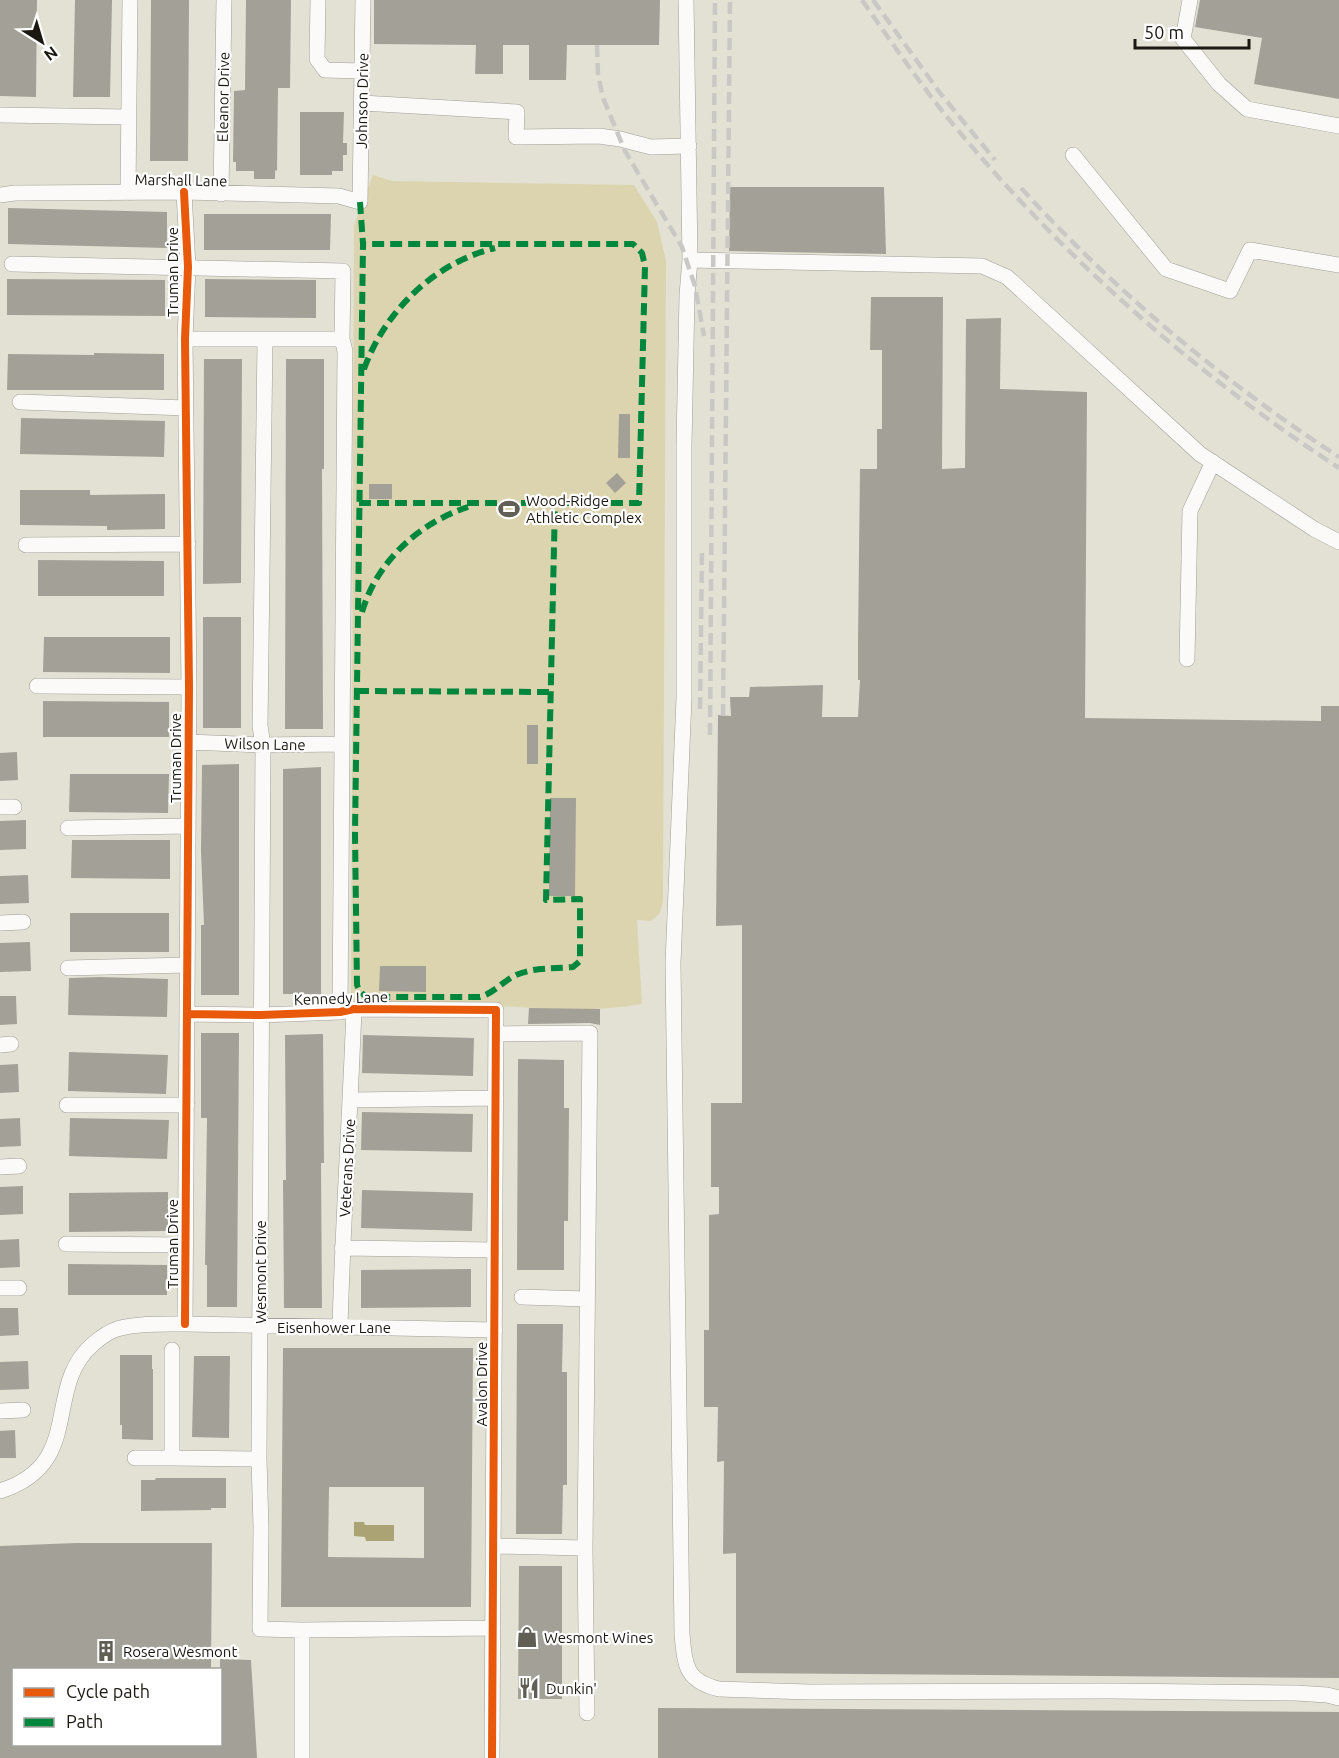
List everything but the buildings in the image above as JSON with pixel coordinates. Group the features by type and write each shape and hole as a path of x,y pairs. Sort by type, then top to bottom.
{"street":[{"path":"128,193 130,0"},
{"name":"Eleanor Drive","path":"221,194 225,0"},
{"path":"318,0 317,59 325,70 362,71"},
{"name":"Johnson Drive","path":"360,202 363,0"},
{"path":"686,0 690,261 687,295 684,446 684,698 673,963 684,1659 691,1675 697,1681 705,1686 719,1689 809,1692 1273,1692 1327,1695 1339,1698"},
{"path":"1190,0 1183,39 1220,84 1247,109 1339,126"},
{"path":"362,103 517,112 516,137 599,136 620,138 651,147 689,146"},
{"path":"0,115 129,117"},
{"path":"1073,155 1166,269 1230,291 1250,250 1339,265"},
{"name":"Marshall Lane","path":"0,195 184,192 339,196 360,202"},
{"name":"Truman Drive","path":"184,192 188,267 185,339 189,687 185,1324"},
{"path":"690,261 982,266 1007,277 1200,454 1314,529 1339,542"},
{"path":"12,264 188,267"},
{"name":"Veterans Drive","path":"188,267 343,271 342,339 345,351 341,744 351,1100 340,1326"},
{"path":"185,339 342,339"},
{"name":"Wesmont Drive","path":"265,340 260,726 263,745 260,1629 302,1630"},
{"path":"20,402 186,408"},
{"path":"1187,659 1190,511 1213,462"},
{"path":"26,545 188,544"},
{"path":"37,686 189,687"},
{"name":"Wilson Lane","path":"188,742 263,745 341,744"},
{"path":"68,828 188,826"},
{"path":"0,923 23,922"},
{"path":"68,968 187,965"},
{"name":"Kennedy Lane","path":"187,1014 496,1010"},
{"name":"Avalon Drive","path":"492,1758 496,1010"},
{"path":"496,1034 590,1033 585,1548 587,1713"},
{"path":"351,1100 496,1098"},
{"path":"67,1105 187,1105"},
{"path":"0,1167 19,1166"},
{"path":"66,1244 185,1245"},
{"path":"342,1248 495,1251"},
{"path":"0,1288 19,1288"},
{"path":"522,1297 587,1299"},
{"name":"Eisenhower Lane","path":"0,1491 17,1485 33,1474 46,1460 57,1437 70,1377 89,1347 114,1330 143,1325 185,1324 495,1330"},
{"path":"172,1350 172,1458"},
{"path":"0,1411 23,1410"},
{"path":"135,1458 259,1459"},
{"path":"493,1546 585,1548"},
{"path":"302,1758 302,1630 493,1628"}],"shaded area":[{"name":"Wood-Ridge Athletic Complex","path":"373,175 392,181 634,185 657,222 666,261 663,901 660,913 651,921 637,920 642,1004 601,1009 559,1009 356,1003 351,997 354,225"},
{"path":"354,1522 364,1522 365,1525 394,1525 394,1541 366,1541 365,1537 354,1536"}],"railway":[{"path":"710,735 715,0"},
{"path":"723,716 730,0"},
{"path":"862,0 939,107 982,159 1075,257 1125,303 1229,390 1339,468"},
{"path":"873,0 940,93 995,160"},
{"path":"597,45 598,74 603,98 625,151 682,247 695,286 704,336"},
{"path":"1021,188 1094,263 1171,333 1253,397 1339,457"},
{"path":"700,709 702,550"}],"marked path":[{"path":"360,202 363,244 355,834 357,985 367,996 480,997 523,972 573,967 580,961 580,899 546,900 555,503"},
{"path":"359,503 639,503 645,266 642,253 633,244 363,244"},
{"path":"364,369 385,328 414,292 452,265 495,248"},
{"path":"362,612 378,576 402,546 433,523 468,507"},
{"path":"357,691 551,692"}],"cycle path":[{"path":"184,192 188,267 185,339 189,687 185,1324"},
{"path":"187,1014 261,1015 340,1012 354,1009 496,1010 492,1758"}],"place":[{"name":"Wood-Ridge Athletic Complex","path":"509,509"},
{"name":"Wesmont Wines","path":"527,1637"},
{"name":"Rosera Wesmont","path":"106,1651"},
{"name":"Dunkin'","path":"529,1688"}]}
